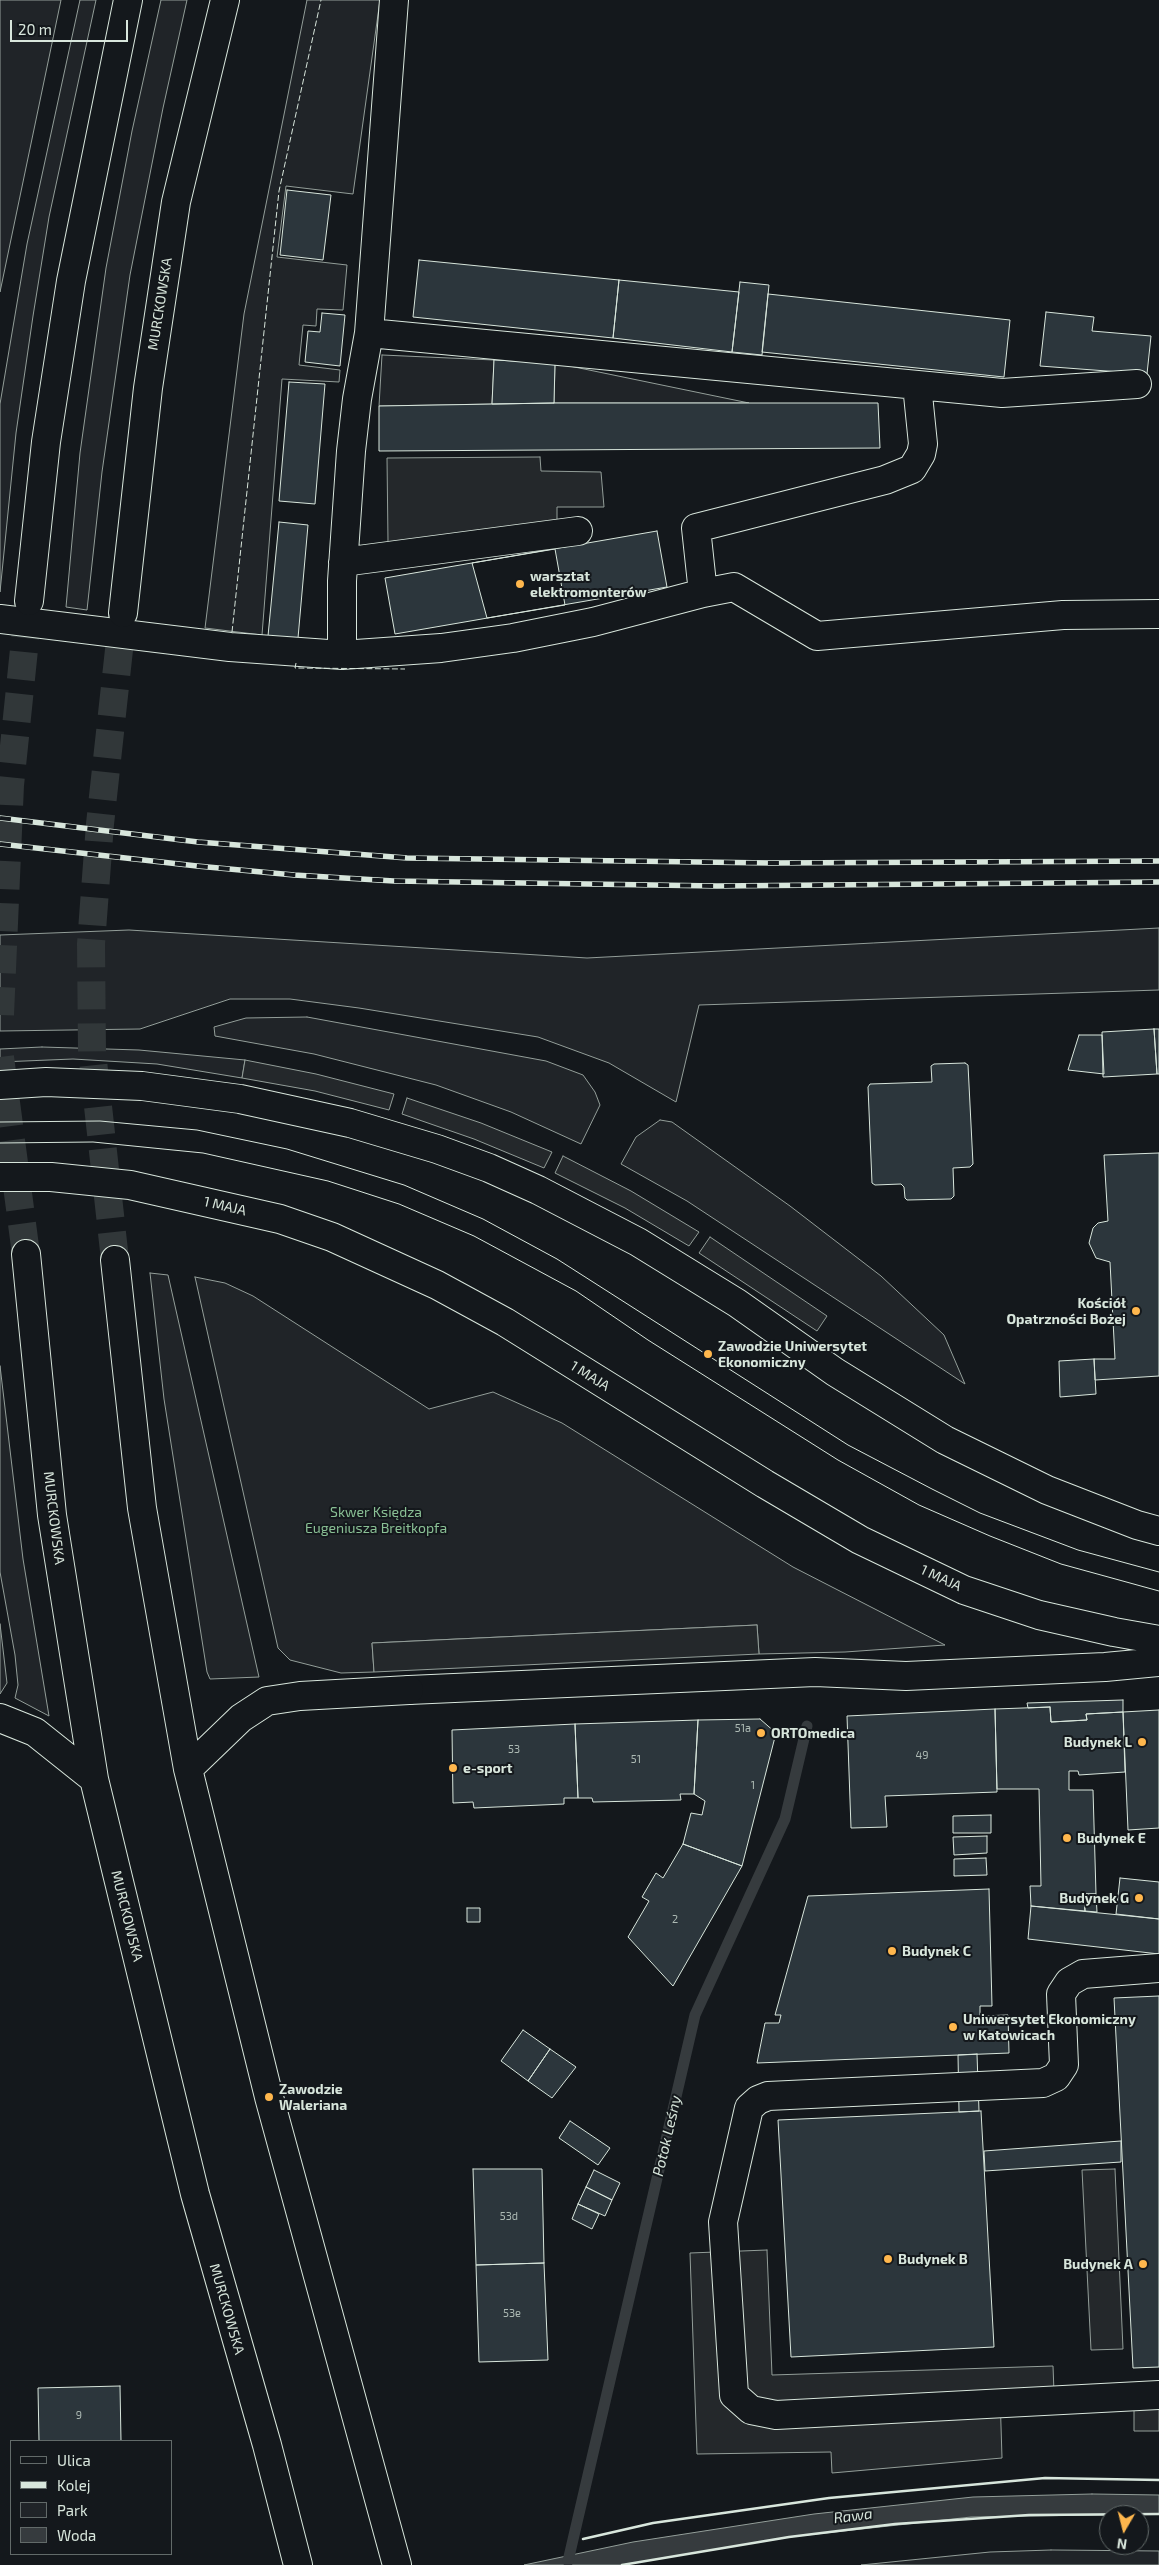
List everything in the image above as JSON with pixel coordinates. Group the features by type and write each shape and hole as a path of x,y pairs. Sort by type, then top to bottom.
{"main road":[{"path":"30,601 46,442 71,281 128,0"},
{"name":"MURCKOWSKA","path":"122,613 148,388 176,202 225,0"},
{"path":"342,654 343,562 356,399 369,332 394,0"},
{"path":"369,332 1002,393 1137,384"},
{"path":"704,592 696,528 885,480 912,469 921,454 923,444 917,385"},
{"path":"343,562 578,532"},
{"path":"0,619 230,647 342,654 441,648 513,638 593,622 704,592 734,587 817,636 1063,615 1159,614"},
{"path":"0,1085 46,1082 142,1086 240,1099 350,1123 437,1149 489,1168 538,1190 638,1242 737,1303 836,1372 945,1440 1020,1479 1073,1502 1137,1526 1159,1530"},
{"name":"1 MAJA","path":"0,1177 50,1177 130,1185 280,1219 332,1237 437,1285 505,1322 765,1484 860,1540 964,1590 1039,1615 1159,1640"},
{"name":"MURCKOWSKA","path":"26,1254 52,1515 94,1779 195,2194 267,2445 298,2565"},
{"path":"115,1260 142,1508 188,1769 269,2097 397,2565"},
{"path":"188,1769 241,1718 267,1701 300,1696 815,1672 906,1676 1105,1667 1159,1662"},
{"path":"0,1718 36,1732 94,1779"},
{"path":"1159,1968 1083,1974 1069,1982 1061,1994 1064,2065 1056,2077 1043,2083 768,2096 758,2100 749,2108 723,2222 734,2395 751,2410 776,2415 1159,2395"}],"green space":[{"path":"0,0 61,0 0,292"},
{"path":"80,0 96,0 49,217 16,433 0,592 0,404 27,244"},
{"path":"161,0 187,0 163,108 130,275 102,472 87,610 66,607 80,453 106,268 132,131"},
{"path":"307,0 380,0 353,194 286,186 277,257 347,265 343,310 317,309 316,326 303,325 299,365 340,370 339,382 282,379 262,635 205,628 244,314"},
{"path":"382,355 494,360 492,404 379,406"},
{"path":"555,363 749,403 554,403"},
{"path":"1159,928 1159,990 699,1005 676,1102 609,1063 538,1037 359,1008 290,999 230,999 140,1029 0,1031 0,935 129,930 587,958"},
{"path":"307,1017 546,1061 583,1075 595,1092 600,1105 581,1144 511,1112 436,1085 314,1054 215,1036 214,1027 246,1018"},
{"path":"42,1047 139,1050 245,1060 242,1078 157,1064 73,1059 0,1062 0,1049"},
{"path":"660,1120 672,1122 790,1206 881,1276 944,1335 965,1384 687,1201 621,1164 636,1137"},
{"path":"150,1273 168,1275 259,1677 210,1679 207,1672 164,1399"},
{"name":"Skwer Księdza Eugeniusza Breitkopfa","path":"195,1277 225,1283 253,1296 429,1409 493,1392 562,1423 793,1567 945,1645 845,1652 759,1654 757,1625 372,1643 374,1672 341,1673 290,1660 278,1648"},
{"path":"0,1366 23,1559 49,1716 15,1698 18,1685 15,1655 0,1572"},
{"path":"0,1624 7,1683 0,1694"},
{"path":"1099,2550 1099,2555 1149,2555 1149,2551 1159,2551 1159,2565 861,2565 990,2552"}],"shaded area":[{"path":"540,457 541,471 601,472 604,507 557,507 557,522 388,542 387,458"},
{"path":"245,1060 316,1074 394,1094 389,1110 315,1091 242,1078"},
{"path":"407,1098 481,1123 552,1152 544,1168 474,1139 402,1114"},
{"path":"563,1156 631,1191 699,1232 689,1246 625,1208 555,1173"},
{"path":"710,1237 827,1316 817,1331 699,1253"},
{"path":"757,1625 759,1654 374,1672 372,1643"},
{"path":"1115,2169 1123,2349 1091,2350 1082,2170"},
{"path":"767,2250 772,2375 1053,2366 1054,2392 1000,2394 1002,2458 832,2473 831,2452 697,2454 690,2253"},
{"path":"1159,2406 1159,2431 1134,2431 1134,2407"}],"water":[{"name":"Rawa","path":"1092,2494 1159,2495 1159,2514 1149,2514 1149,2505 1099,2505 1099,2515 971,2517 789,2537 622,2565 524,2565 633,2542 814,2514 973,2497"}],"building":[{"path":"287,190 331,195 323,260 280,255"},
{"path":"419,260 619,280 613,338 413,317"},
{"path":"619,280 739,292 732,352 613,338"},
{"path":"740,282 769,285 762,355 732,352"},
{"path":"768,294 1010,320 1004,377 762,352"},
{"path":"1046,312 1094,317 1092,331 1151,336 1147,374 1040,366"},
{"path":"322,313 345,315 340,366 305,362 308,331 320,332"},
{"path":"494,360 555,363 554,403 492,404"},
{"path":"289,382 325,384 315,504 279,501"},
{"path":"554,403 878,403 880,448 379,451 379,406"},
{"path":"279,522 308,525 298,638 268,636"},
{"path":"657,531 667,587 395,634 385,578"},
{"name":"warsztat elektromonterów","path":"555,549 565,605 487,618 472,563"},
{"path":"1154,1029 1159,1029 1159,1074 1157,1074"},
{"path":"1154,1029 1157,1074 1103,1077 1102,1032"},
{"path":"1079,1035 1102,1035 1104,1074 1068,1070"},
{"path":"965,1063 968,1065 973,1164 970,1167 953,1168 954,1196 951,1199 907,1200 904,1187 901,1184 875,1185 872,1183 868,1087 870,1084 932,1082 931,1066 934,1064"},
{"name":"Kościół Opatrzności Bożej","path":"1159,1153 1159,1376 1095,1380 1094,1359 1115,1359 1110,1262 1096,1258 1089,1243 1093,1228 1098,1223 1108,1221 1104,1155"},
{"path":"1094,1359 1096,1394 1060,1397 1059,1361"},
{"path":"1123,1700 1123,1712 1086,1714 1087,1720 1051,1722 1050,1707 1028,1708 1027,1703"},
{"name":"Budynek E","path":"1050,1707 1051,1722 1087,1720 1086,1714 1123,1712 1125,1772 1079,1775 1078,1771 1069,1771 1069,1790 1093,1790 1096,1894 1084,1894 1085,1911 1031,1906 1030,1886 1041,1886 1039,1789 997,1789 995,1709"},
{"path":"995,1709 997,1792 885,1796 887,1827 851,1828 847,1716"},
{"name":"Budynek L","path":"1159,1710 1159,1828 1128,1830 1123,1712"},
{"path":"760,1719 776,1733 742,1866 683,1844 691,1813 702,1815 705,1801 694,1794 698,1720"},
{"path":"698,1720 694,1794 680,1794 681,1800 593,1802 592,1798 578,1798 575,1724"},
{"path":"575,1724 578,1798 564,1798 564,1804 474,1808 473,1802 453,1803 452,1730"},
{"path":"991,1815 991,1833 953,1833 953,1816"},
{"path":"987,1836 987,1853 954,1855 953,1837"},
{"path":"683,1844 742,1866 673,1986 628,1937 649,1901 642,1897 656,1873 663,1878"},
{"path":"986,1858 987,1875 954,1876 954,1859"},
{"name":"Budynek G","path":"1120,1878 1159,1882 1159,1919 1116,1914"},
{"name":"Budynek C","path":"989,1889 992,2006 980,2006 980,2016 1008,2015 1009,2053 757,2063 765,2023 779,2023 781,2015 775,2015 808,1896"},
{"path":"1084,1894 1096,1894 1097,1912 1085,1911"},
{"path":"1031,1906 1159,1919 1159,1954 1028,1939"},
{"path":"467,1908 480,1908 480,1922 467,1922"},
{"name":"Budynek A","path":"1159,1996 1159,2367 1133,2368 1114,1998"},
{"path":"523,2030 550,2049 528,2081 501,2061"},
{"path":"550,2049 576,2067 552,2098 528,2081"},
{"path":"977,2054 979,2111 959,2112 958,2055"},
{"name":"Budynek B","path":"981,2111 994,2347 791,2357 778,2120"},
{"path":"570,2121 610,2148 598,2165 559,2138"},
{"path":"1121,2141 1121,2162 985,2171 984,2151"},
{"path":"473,2169 542,2169 544,2263 476,2265"},
{"path":"594,2170 620,2183 612,2200 586,2187"},
{"path":"586,2187 612,2200 605,2216 578,2204"},
{"path":"578,2204 599,2214 592,2229 572,2219"},
{"path":"544,2263 548,2360 479,2362 476,2265"},
{"path":"120,2386 121,2440 39,2440 38,2388"}],"waterway":[{"name":"Potok Leśny","path":"568,2561 695,2015 785,1819 807,1726"}],"tunnel":[{"path":"0,1015 10,785 29,601"},
{"path":"115,1260 92,1052 91,944 100,824 123,613"},
{"path":"0,1057 26,1254"}],"tram line":[{"path":"0,1122 100,1121 197,1130 287,1149 404,1185 483,1219 557,1259 848,1445 932,1489 980,1513 1078,1550 1159,1572"},
{"path":"0,1143 93,1142 203,1153 328,1181 399,1204 474,1236 576,1291 648,1340 838,1460 919,1505 1061,1564 1159,1591"}],"railway":[{"path":"0,818 198,842 407,858 771,863 1159,861"},
{"path":"0,844 197,866 294,875 394,881 717,886 1159,882"}],"fence":[{"path":"232,632 279,191 321,0"},
{"path":"296,663 295,668 405,669"}],"wall":[{"path":"583,2539 653,2523 829,2498 1045,2478 1159,2480"},
{"path":"622,2565 789,2537 895,2524 1029,2515 1159,2514"}],"place":[{"name":"warsztat elektromonterów","path":"520,584"},
{"name":"Kościół Opatrzności Bożej","path":"1136,1311"},
{"name":"Zawodzie Uniwersytet Ekonomiczny","path":"708,1354"},
{"name":"ORTOmedica","path":"761,1733"},
{"name":"Budynek L","path":"1142,1742"},
{"name":"e-sport","path":"453,1768"},
{"name":"Budynek E","path":"1067,1838"},
{"name":"Budynek G","path":"1139,1898"},
{"name":"Budynek C","path":"892,1951"},
{"name":"Uniwersytet Ekonomiczny w Katowicach","path":"953,2027"},
{"name":"Zawodzie Waleriana","path":"269,2097"},
{"name":"Budynek B","path":"888,2259"},
{"name":"Budynek A","path":"1143,2264"}]}
